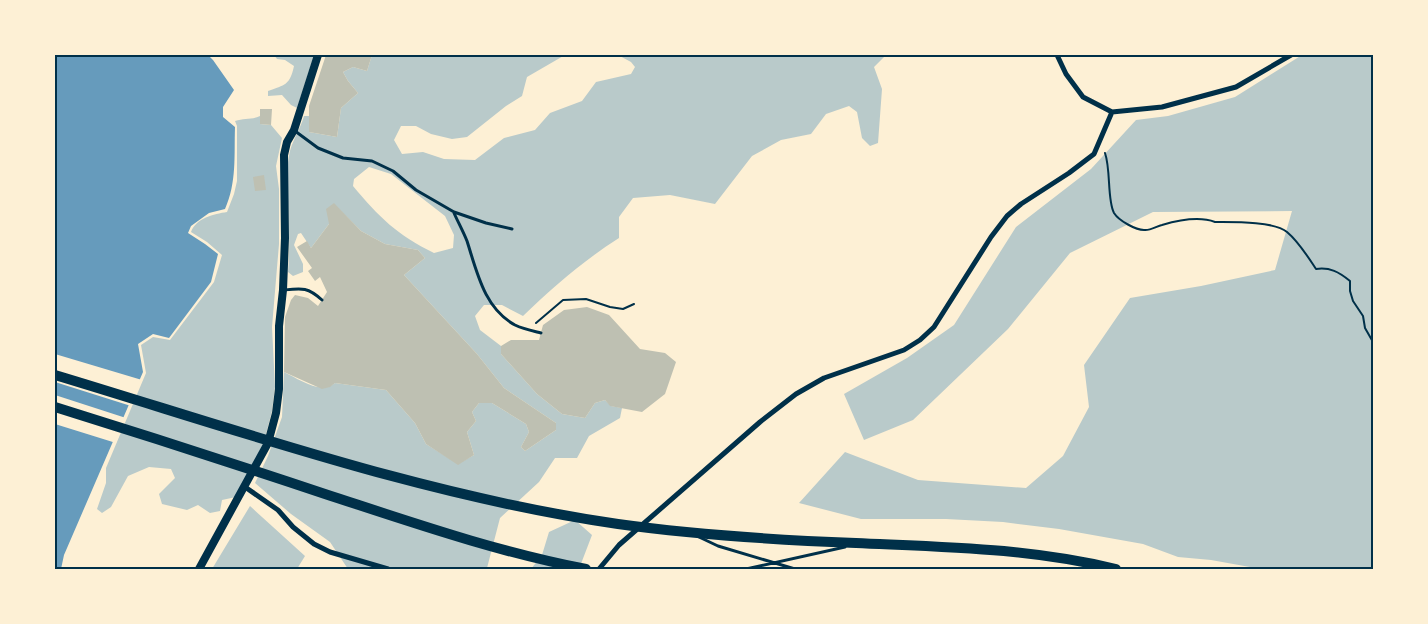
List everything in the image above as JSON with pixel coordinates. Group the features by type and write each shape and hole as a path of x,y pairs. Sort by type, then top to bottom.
{"highway":[{"path":"55,375 420,484 574,517 679,531 745,537 947,547 1020,553 1063,558 1116,569"},
{"path":"55,407 439,531 518,554 586,569"}],"street":[{"path":"199,569 268,443 276,413 280,389 280,326 284,290 284,155 318,55"},
{"path":"1057,55 1066,74 1084,97 1112,112 1162,107 1236,87 1291,55"},
{"path":"599,569 619,545 760,422 796,394 824,378 904,350 920,340 934,327 991,237 1007,216 1021,204 1069,173 1094,154 1112,112"},
{"path":"245,487 278,510 293,527 314,544 330,552 388,569"}],"lane":[{"path":"294,130 318,148 343,158 372,161 393,170 416,190 454,212 486,223 512,229"},
{"path":"454,212 485,293 499,313 516,325 541,333"},
{"path":"284,290 302,288 313,292 322,300"},
{"path":"679,531 718,546 795,569"},
{"path":"746,569 856,543"}],"path":[{"path":"1103,133 1104,149 1110,174 1110,193 1115,214 1122,220 1131,226 1145,230 1180,220 1208,219 1215,222 1264,225 1286,231 1316,269 1326,268 1335,270 1350,281 1353,301 1363,316 1365,328 1373,342"},
{"path":"529,330 563,300 586,299 623,309 634,304"}],"shaded area":[{"path":"274,55 314,55 297,108 291,105 282,95 268,96 268,91 288,81 294,66 285,60 277,59"},
{"path":"372,55 565,55 527,77 522,96 506,106 467,137 452,139 431,134 416,126 401,126 394,140 402,154 423,152 444,159 475,160 504,138 535,130 550,113 582,101 596,82 631,74 635,67 631,62 618,55 886,55 874,67 882,89 878,143 870,146 862,138 857,112 849,106 826,114 811,134 781,140 752,156 715,204 670,195 633,198 619,217 619,238 569,275 523,316 502,305 484,305 475,316 480,330 501,346 501,354 537,394 562,414 585,418 595,403 605,400 611,406 622,408 620,418 589,436 577,458 555,458 539,482 500,518 487,568 489,569 348,569 330,542 291,514 255,483 268,456 282,417 284,372 316,387 329,386 335,383 386,390 415,423 426,444 458,464 474,455 467,432 476,421 472,412 479,403 492,403 526,424 529,432 521,447 525,451 556,430 556,423 504,388 477,354 404,275 425,258 418,250 385,244 361,231 334,204 329,224 311,248 301,233 298,234 294,245 303,264 303,272 293,276 288,272 287,173 290,151 304,116 309,116 309,132 337,137 341,108 358,93 343,72 353,67 367,71","holes":["369,167 391,174 445,216 454,235 453,248 434,253 409,239 380,216 353,186 354,179"]},
{"path":"1302,55 1373,55 1373,569 1261,569 1211,560 1178,557 1143,544 1059,529 1003,522 946,519 861,519 799,503 845,452 918,480 1026,488 1063,456 1089,407 1084,365 1130,298 1201,286 1275,270 1292,211 1153,212 1070,253 1008,329 913,420 864,440 844,394 907,358 954,325 1016,227 1091,169 1136,120 1168,116 1235,97"},
{"path":"260,116 260,124 271,125 282,138 276,166 279,189 279,244 272,327 275,387 272,411 264,442 236,497 222,500 220,511 210,513 198,505 187,510 162,504 159,494 175,478 171,469 149,467 128,476 111,507 102,513 97,509 106,483 106,468 146,373 141,345 153,337 170,340 214,282 222,255 207,242 191,232 193,227 201,220 227,212 237,181 237,126 235,121"},
{"path":"250,506 305,556 297,569 212,569"},
{"path":"575,520 592,535 579,569 531,569 542,555 549,532"}],"water":[{"path":"55,55 208,55 234,90 223,107 223,117 235,127 233,179 225,209 209,213 191,226 188,233 218,254 211,282 169,338 153,334 138,344 143,372 64,555 61,569 55,569"}],"pier":[{"path":"55,354 142,380 131,406 55,382"},
{"path":"55,395 126,418 116,443 55,424"}],"building":[{"path":"326,55 372,55 367,71 353,67 343,72 358,93 341,108 337,137 309,132 309,106"},
{"path":"260,109 272,109 271,125 260,124"},
{"path":"264,175 266,190 255,191 253,177"},
{"path":"334,203 361,231 385,244 418,250 425,258 404,275 477,354 504,388 556,423 556,430 525,451 521,447 529,432 526,424 492,403 479,403 472,412 476,421 467,432 474,455 458,465 426,444 415,423 386,390 335,383 330,387 322,389 284,372 285,317 291,300 295,295 308,298 318,306 327,292 320,277 315,281 308,271 312,268 297,247 307,241 311,248 329,224 326,209"},
{"path":"587,307 609,315 640,349 665,353 676,362 665,394 642,412 610,406 605,400 595,403 585,418 562,414 537,394 501,354 501,346 511,340 539,340 543,325 564,310"}]}
